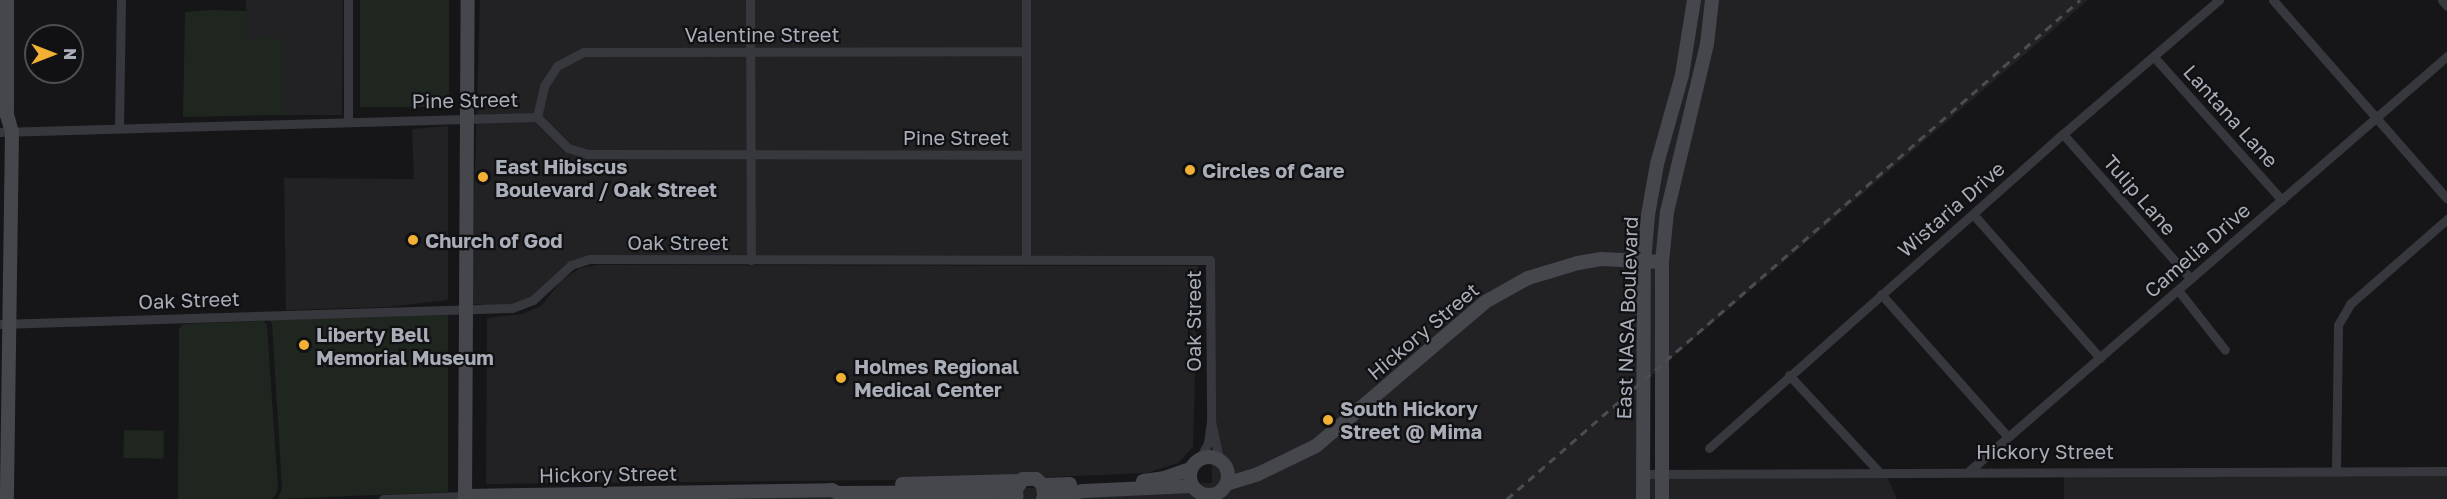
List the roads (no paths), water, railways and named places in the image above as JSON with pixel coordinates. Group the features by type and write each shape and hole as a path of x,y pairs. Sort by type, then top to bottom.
{"street":[{"path":"7,0 5,324 7,499"},
{"path":"119,128 121,0"},
{"path":"348,0 348,121"},
{"path":"465,497 468,0"},
{"path":"750,0 751,260"},
{"path":"1026,0 1026,258"},
{"name":"East NASA Boulevard","path":"1643,499 1644,261 1657,164 1682,75 1694,0"},
{"name":"East NASA Boulevard","path":"1662,499 1662,262 1667,212 1673,179 1699,80 1712,0"},
{"name":"Wistaria Drive","path":"1709,448 2063,134 2219,0"},
{"path":"2273,0 2447,199"},
{"path":"2442,0 2447,6"},
{"name":"Valentine Street","path":"537,117 544,86 558,66 583,52 1026,51"},
{"name":"Camelia Drive","path":"1969,471 2447,56"},
{"name":"Lantana Lane","path":"2154,57 2282,200"},
{"path":"1682,75 1699,80"},
{"name":"Pine Street","path":"6,132 537,117 568,148 588,154 1026,156"},
{"name":"Tulip Lane","path":"2063,134 2191,279"},
{"path":"1973,214 2100,358"},
{"path":"2336,471 2338,325 2350,304 2447,219"},
{"name":"Oak Street","path":"5,324 465,309 524,305 533,300 571,265 590,259 1210,260 1211,421 1208,443 1200,458"},
{"name":"Hickory Street","path":"1226,484 1296,457 1316,446 1485,302 1528,278 1578,263 1601,260 1662,262"},
{"path":"2178,290 2225,350"},
{"path":"1881,294 2008,437"},
{"path":"1789,375 1879,472"},
{"name":"Oak Street","path":"1211,421 1222,462"},
{"path":"1043,494 1153,480 1190,469 1200,458 1222,462 1226,484 1220,492 1210,495 1199,493 1192,486 1190,469"},
{"name":"Hickory Street","path":"1222,462 1241,471 1261,471"},
{"name":"Hickory Street","path":"1643,474 2447,471"},
{"name":"Hickory Street","path":"383,499 832,490 838,493 1036,478 1043,494"},
{"path":"1017,497 1020,481"},
{"path":"1043,494 1192,486"},
{"name":"Hickory Street","path":"924,488 997,492 1017,497"}],"railway":[{"path":"1507,499 2080,0"}],"place":[{"name":"Circles of Care","path":"1190,170"},
{"name":"East Hibiscus Boulevard / Oak Street","path":"483,177"},
{"name":"Church of God","path":"413,240"},
{"name":"Liberty Bell Memorial Museum","path":"304,345"},
{"name":"Holmes Regional Medical Center","path":"841,378"},
{"name":"South Hickory Street @ Mima","path":"1328,420"}]}
